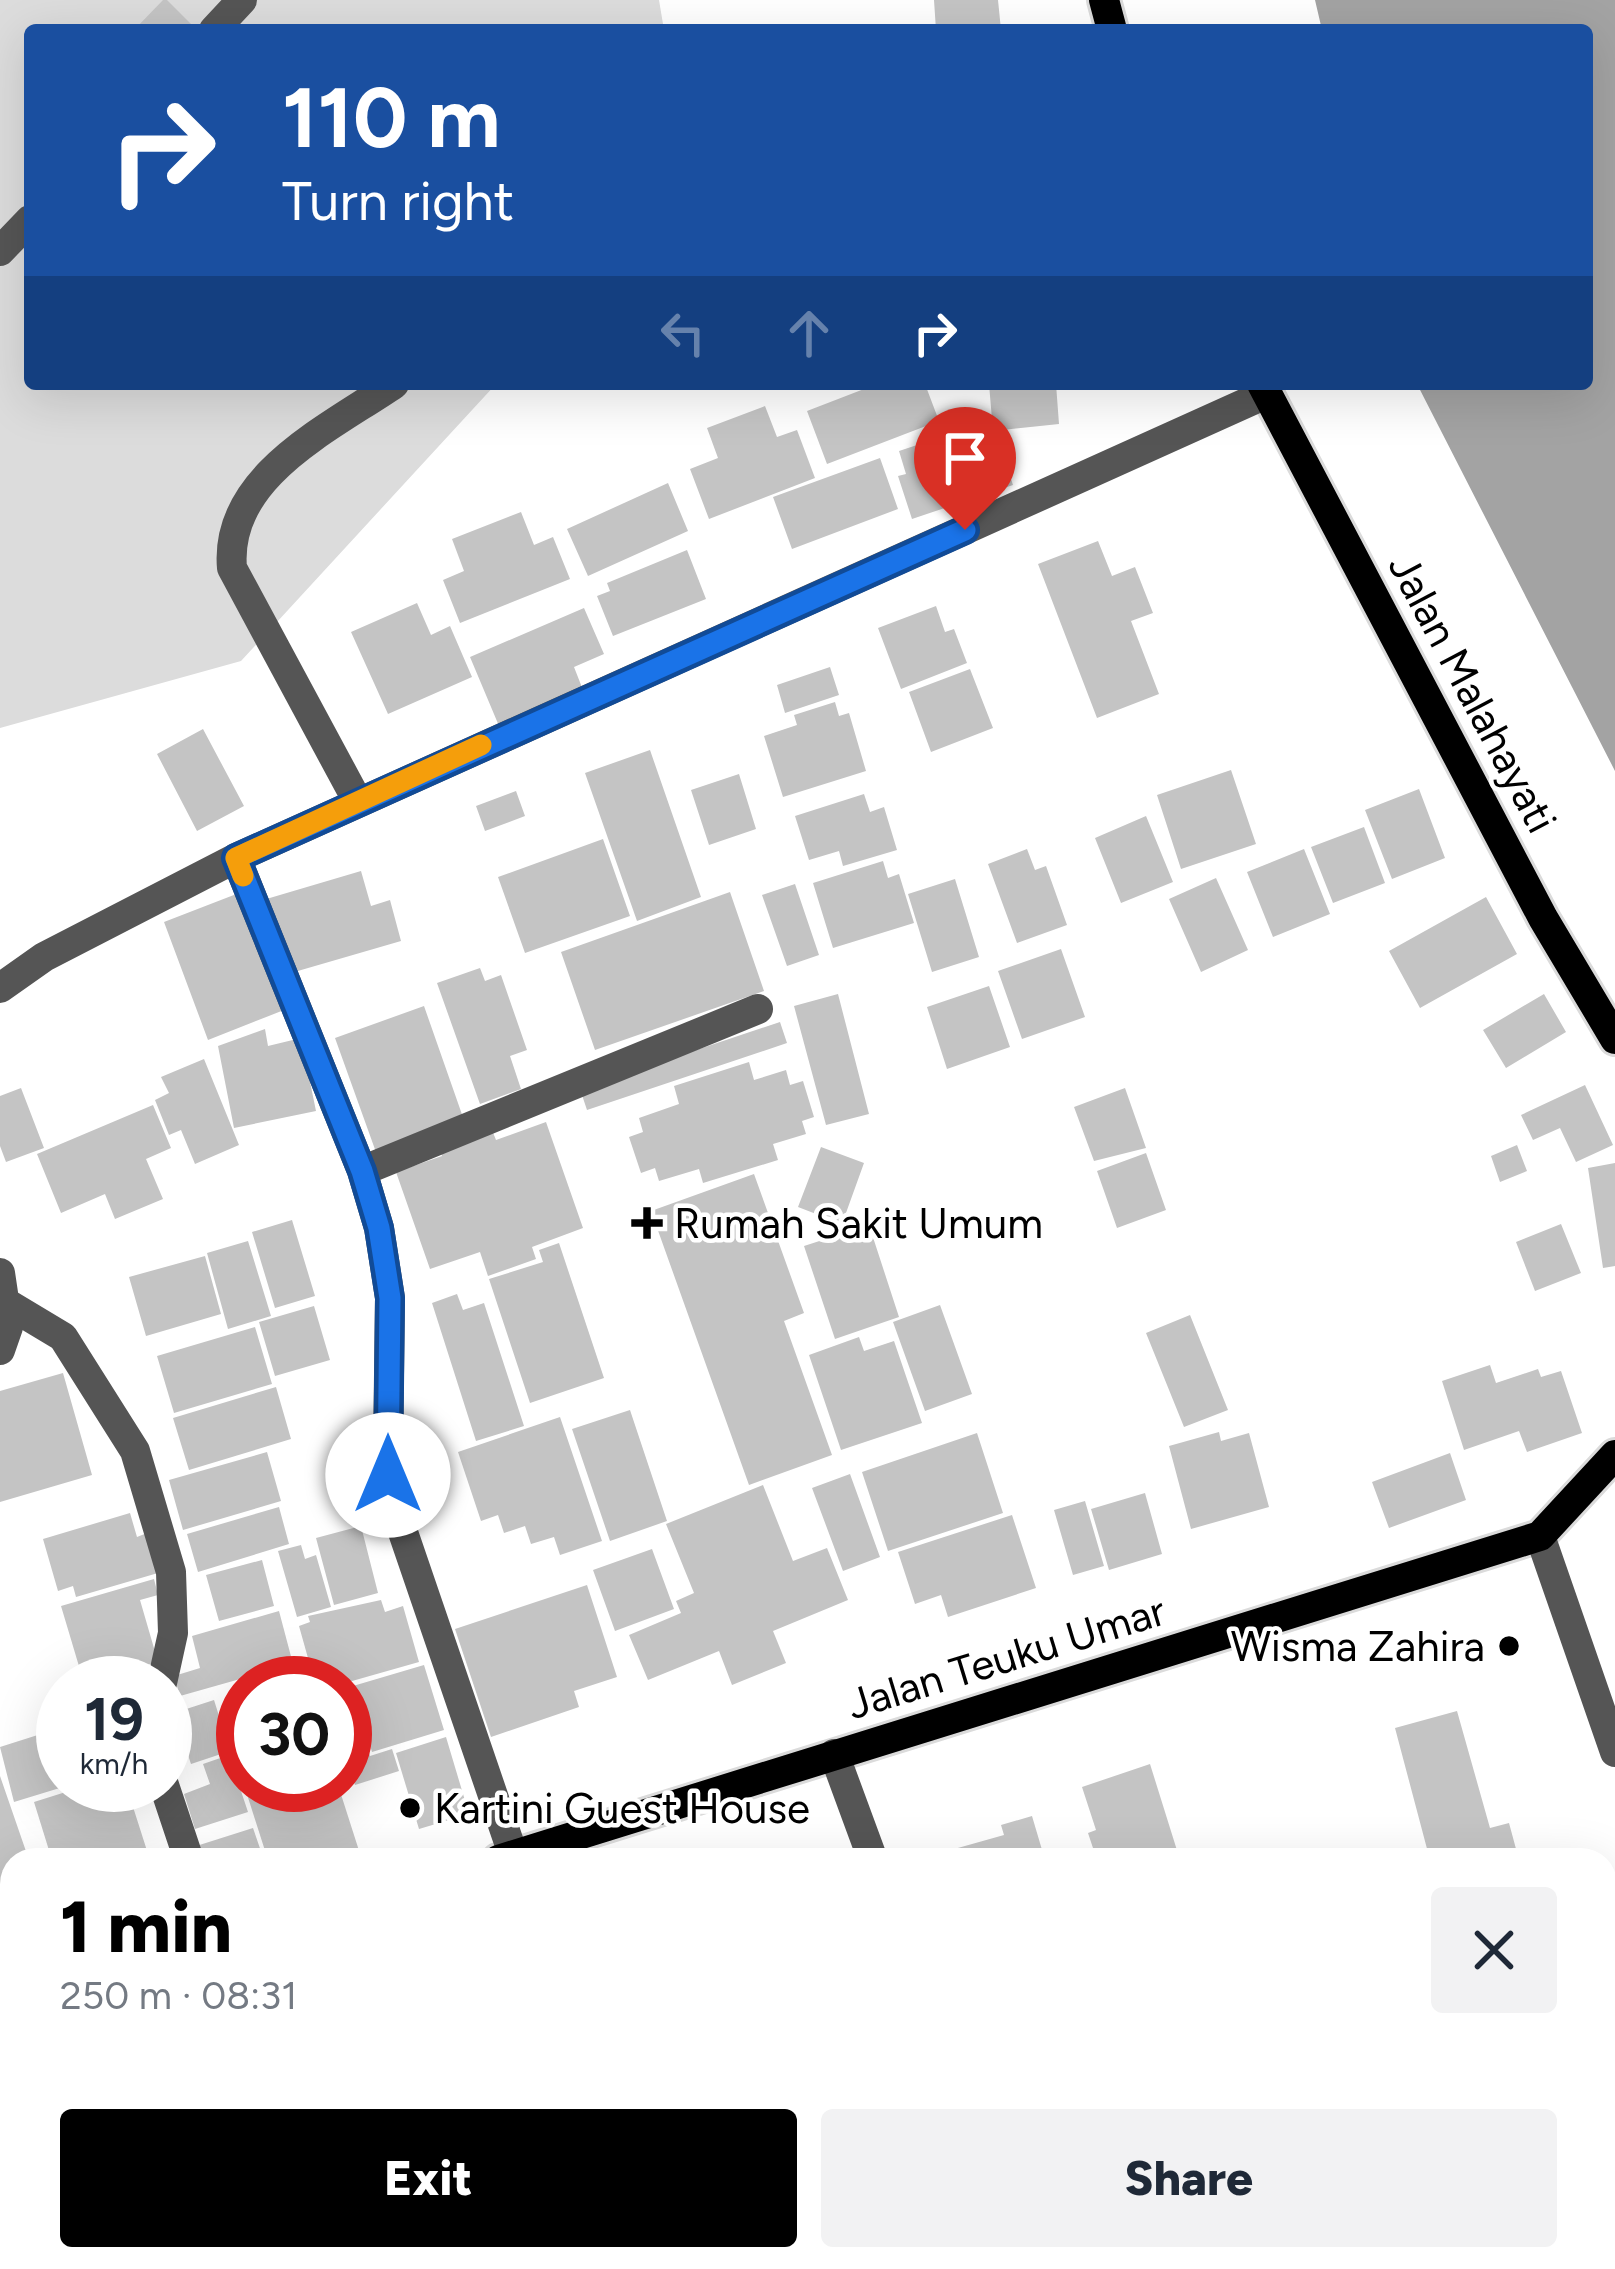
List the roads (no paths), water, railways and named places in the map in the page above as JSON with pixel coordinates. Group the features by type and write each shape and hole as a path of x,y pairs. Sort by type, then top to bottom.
{"main road":[{"name":"Jalan Malahayati","path":"1265,390 1543,918 1615,1039"},
{"path":"1540,1536 1615,1455"},
{"name":"Jalan Teuku Umar","path":"540,1848 1540,1536"}],"street":[{"path":"220,24 242,0"},
{"path":"0,251 24,226"},
{"path":"358,802 232,568 232,529 256,485 386,390"},
{"path":"0,988 44,957 236,858 1262,390"},
{"path":"236,858 362,1171 379,1228 390,1298 388,1451 393,1503 506,1848"},
{"path":"362,1171 758,1009"},
{"path":"0,1350 8,1328 4,1288"},
{"path":"4,1288 63,1337 135,1451 171,1572 173,1634 168,1656"},
{"path":"1540,1536 1615,1752"},
{"path":"834,1754 869,1848"},
{"path":"173,1812 185,1848"}],"place":[{"name":"Rumah Sakit Umum","path":"647,1223"},
{"name":"Wisma Zahira","path":"1509,1646"},
{"name":"Kartini Guest House","path":"410,1808"}]}
